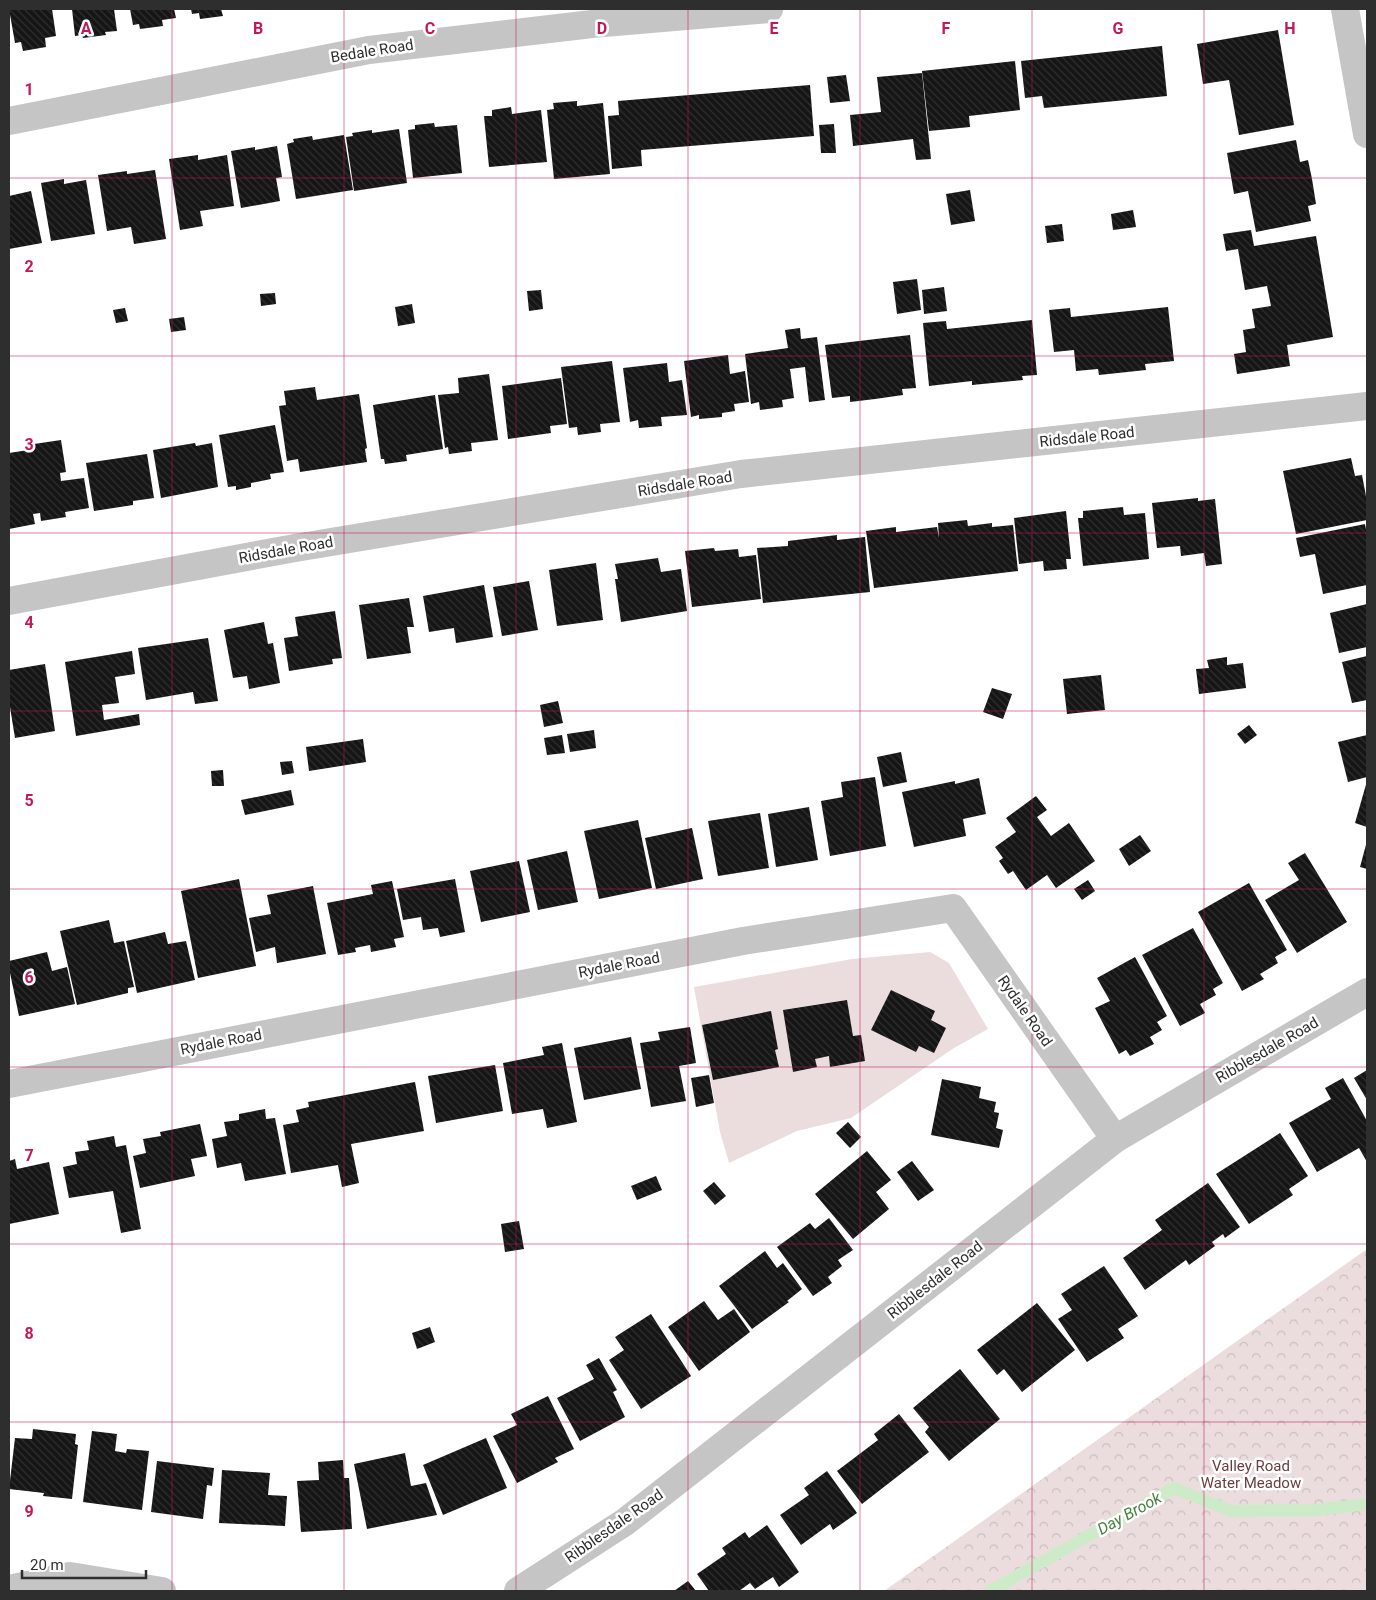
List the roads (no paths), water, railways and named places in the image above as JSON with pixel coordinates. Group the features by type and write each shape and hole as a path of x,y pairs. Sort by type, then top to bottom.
{"street":[{"name":"Bedale Road","path":"9,121 369,50 592,24 769,9"},
{"path":"1345,9 1367,134"},
{"name":"Ridsdale Road","path":"9,601 295,548 741,474 1367,406"},
{"name":"Rydale Road","path":"9,1084 743,941 953,908 1115,1139"},
{"name":"Ribblesdale Road","path":"518,1591 625,1522 1115,1139 1367,992"},
{"path":"9,1589 70,1576 162,1591"}],"waterway":[{"name":"Day Brook","path":"990,1591 1174,1488 1231,1511 1316,1510 1367,1504"}],"park label":[{"name":"Valley Road Water Meadow","path":"1251,1474"}]}
